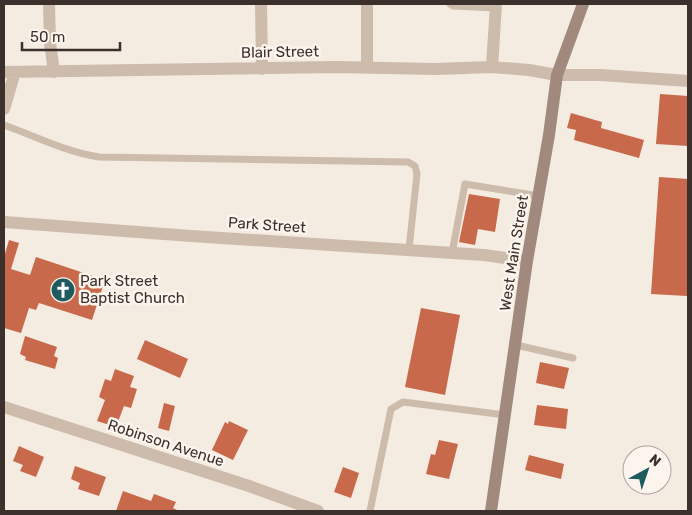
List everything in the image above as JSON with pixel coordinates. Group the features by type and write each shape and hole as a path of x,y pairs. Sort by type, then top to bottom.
{"main road":[{"name":"West Main Street","path":"491,511 527,261 557,75 583,4"}],"street":[{"path":"49,4 50,43 54,72"},
{"path":"261,4 262,69"},
{"path":"367,4 367,68"},
{"path":"492,67 496,6"},
{"name":"Blair Street","path":"9,72 492,67 529,70 557,75 601,75 688,80"},
{"path":"4,108 9,72"},
{"name":"Park Street","path":"4,222 452,252 527,261"},
{"name":"Robinson Avenue","path":"4,407 249,486 318,511"}],"lane":[{"path":"450,4 452,6 496,6"},
{"path":"4,125 62,147 99,157 408,162 414,166 417,174 409,249"},
{"path":"452,252 465,184 539,196"},
{"path":"516,345 573,358"},
{"path":"370,511 390,408 403,402 505,415"}],"building":[{"path":"660,94 688,96 688,146 656,144"},
{"path":"571,113 602,122 601,128 644,140 639,158 574,140 576,130 567,128"},
{"path":"659,177 688,179 687,296 651,294"},
{"path":"469,194 500,199 495,232 478,229 475,245 459,242"},
{"name":"Park Street Baptist Church","path":"9,240 19,243 11,269 30,275 36,257 105,280 92,320 39,303 36,310 29,308 21,333 4,328 4,257"},
{"path":"421,308 460,315 445,395 405,387"},
{"path":"25,336 57,347 54,356 58,358 55,369 25,360 26,357 20,354"},
{"path":"145,340 188,359 180,378 137,359"},
{"path":"540,362 569,368 564,389 536,383"},
{"path":"115,369 134,376 130,387 137,389 131,408 124,406 116,427 97,421 105,400 99,397 105,379 111,381"},
{"path":"164,403 175,406 169,431 158,428"},
{"path":"537,405 568,409 566,429 534,425"},
{"path":"229,421 248,430 233,460 212,450 225,422 228,424"},
{"path":"439,440 458,444 449,479 426,474 431,454 435,455"},
{"path":"19,446 44,457 36,477 20,471 23,465 13,461"},
{"path":"529,455 564,464 561,479 525,470"},
{"path":"75,466 106,477 99,496 78,489 80,483 71,479"},
{"path":"343,467 359,473 351,498 334,492"},
{"path":"123,491 151,501 154,494 176,502 173,508 177,511 116,511"}],"place":[{"name":"Park Street Baptist Church","path":"63,290"}]}
